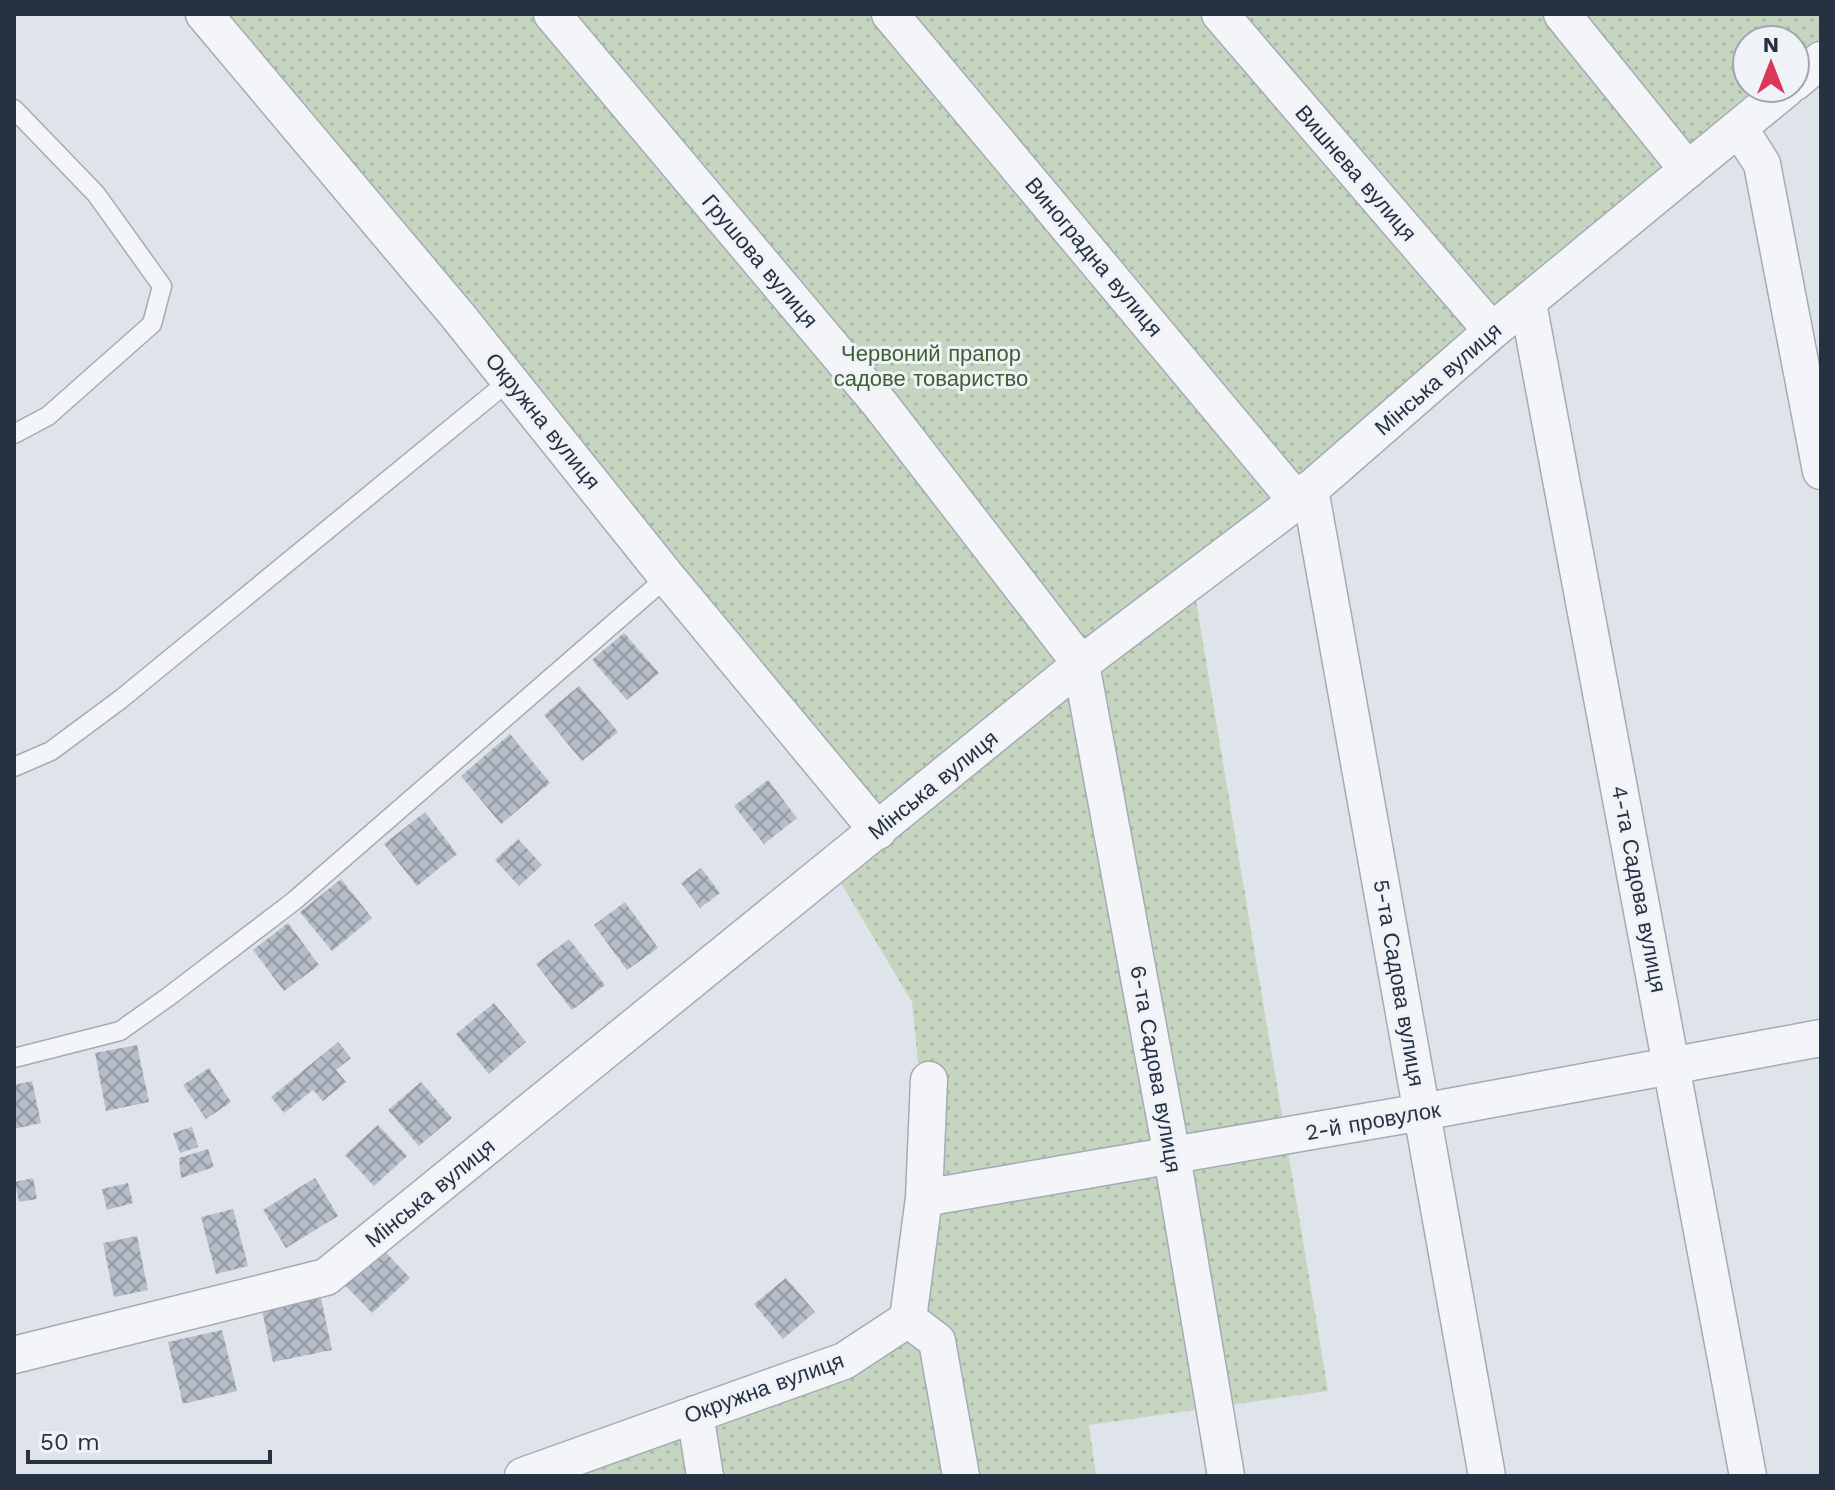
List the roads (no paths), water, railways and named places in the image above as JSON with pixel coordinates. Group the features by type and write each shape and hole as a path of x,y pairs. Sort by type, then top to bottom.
{"street":[{"name":"Окружна вулиця","path":"204,14 510,380 667,577 878,831"},
{"name":"Грушова вулиця","path":"552,14 880,404 1081,664"},
{"name":"Виноградна вулиця","path":"890,14 1304,495"},
{"name":"Вишнева вулиця","path":"1220,14 1492,331"},
{"path":"1562,14 1688,170"},
{"name":"Мінська вулиця","path":"14,1355 326,1277 1081,664 1304,495 1492,331 1768,104"},
{"path":"1739,128 1762,164 1821,471"},
{"name":"4-та Садова вулиця","path":"1528,303 1748,1476"},
{"name":"5-та Садова вулиця","path":"1304,495 1422,1112 1487,1476"},
{"name":"6-та Садова вулиця","path":"1081,664 1172,1156 1226,1476"},
{"name":"2-й провулок","path":"924,1198 1422,1112 1821,1038"},
{"path":"929,1080 924,1198 908,1319 937,1341 961,1476"},
{"name":"Окружна вулиця","path":"523,1476 844,1361 908,1319"},
{"path":"695,1414 705,1476"}],"lane":[{"path":"14,109 96,194 162,286 152,324 48,416 14,434"},
{"path":"14,767 51,751 121,699 510,380"},
{"path":"14,1058 120,1031 168,997 294,901 667,577"}],"park label":[{"name":"Червоний прапор садове товариство","path":"931,366"}]}
